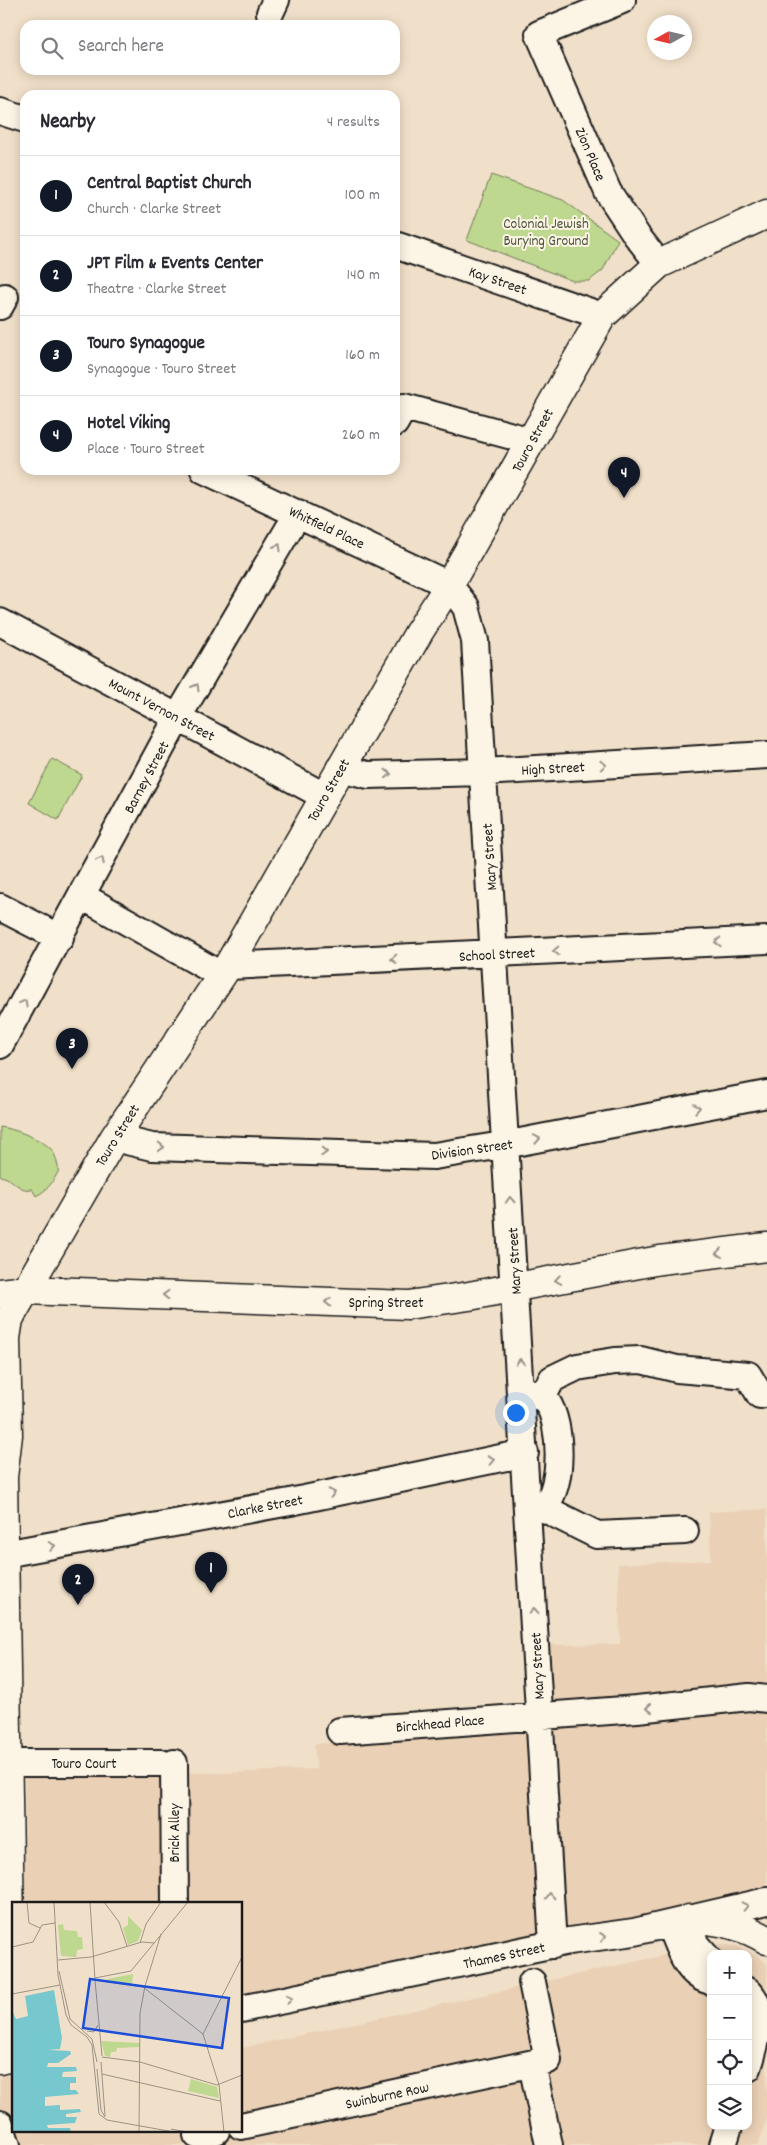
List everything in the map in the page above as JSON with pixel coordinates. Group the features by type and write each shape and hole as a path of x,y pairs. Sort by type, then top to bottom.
{"main road":[{"name":"Touro Street","path":"9,2058 5,1907 7,1763 3,1470 8,1425 3,1353 13,1291 224,970 419,632 449,585 602,316 659,264 767,214"},
{"name":"Spring Street","path":"13,1291 408,1305 660,1260 767,1247"},
{"path":"679,1921 716,1921 762,1936"}],"street":[{"name":"Zion Place","path":"622,0 539,34 608,192 637,236 659,264"},
{"path":"0,111 20,117"},
{"name":"Kay Street","path":"400,247 602,316"},
{"path":"400,414 404,406 531,441"},
{"name":"Whitfield Place","path":"215,475 449,585"},
{"name":"Barney Street","path":"0,1045 60,938 178,717 298,513"},
{"name":"Mary Street","path":"449,585 466,607 476,641 516,1287 531,1393 524,1453 536,1509 540,1715 553,1945"},
{"name":"Mount Vernon Street","path":"0,622 324,796"},
{"name":"High Street","path":"340,768 368,775 484,772 767,755"},
{"path":"82,896 224,970"},
{"path":"0,907 60,938"},
{"name":"School Street","path":"224,970 767,940"},
{"name":"Division Street","path":"114,1138 152,1147 434,1156 507,1144 767,1094"},
{"path":"685,1531 597,1535 536,1509 554,1492 558,1450 552,1414 546,1401 531,1393 552,1379 577,1368 641,1360 677,1369 748,1375 760,1395"},
{"name":"Clarke Street","path":"4,1554 290,1502 524,1453"},
{"name":"Birckhead Place","path":"340,1731 697,1704 749,1697 767,1699"},
{"name":"Touro Court","path":"7,1763 167,1763"},
{"name":"Brick Alley","path":"167,1763 175,1902"},
{"name":"Thames Street","path":"242,2009 553,1945 620,1935 767,1901"},
{"path":"679,1921 707,1958"},
{"path":"679,1921 688,1965 698,1976 707,1979"},
{"path":"532,1982 548,2060 532,2064 548,2145"},
{"path":"752,1994 761,2002 764,2013 752,2054"},
{"name":"Swinburne Row","path":"242,2126 532,2064"},
{"path":"0,2124 7,2145"},
{"path":"723,2145 728,2130"}],"shaded area":[{"path":"767,1509 767,1887 553,1937 242,2002 242,1902 25,1902 25,1769 222,1773 316,1769 314,1744 541,1726 536,1645 620,1644 618,1564 711,1560 709,1512"},
{"path":"715,1944 737,1946 745,1950 707,1950 707,2130 752,2130 752,1953 767,1964 767,2119 758,2145 0,2145 0,2077 12,2074 12,2132 242,2132 242,2048"}],"green space":[{"name":"Colonial Jewish Burying Ground","path":"491,175 563,200 618,240 603,270 589,281 573,281 467,240"},
{"path":"52,759 82,775 58,820 29,803"},
{"path":"0,1127 26,1134 46,1145 54,1153 59,1170 50,1185 40,1194 36,1196 32,1189 23,1189 9,1179 0,1176"}],"place":[{"name":"Hotel Viking","path":"624,498"},
{"name":"Touro Synagogue","path":"72,1069"},
{"name":"Central Baptist Church","path":"211,1593"},
{"name":"JPT Film & Events Center","path":"78,1605"}]}
